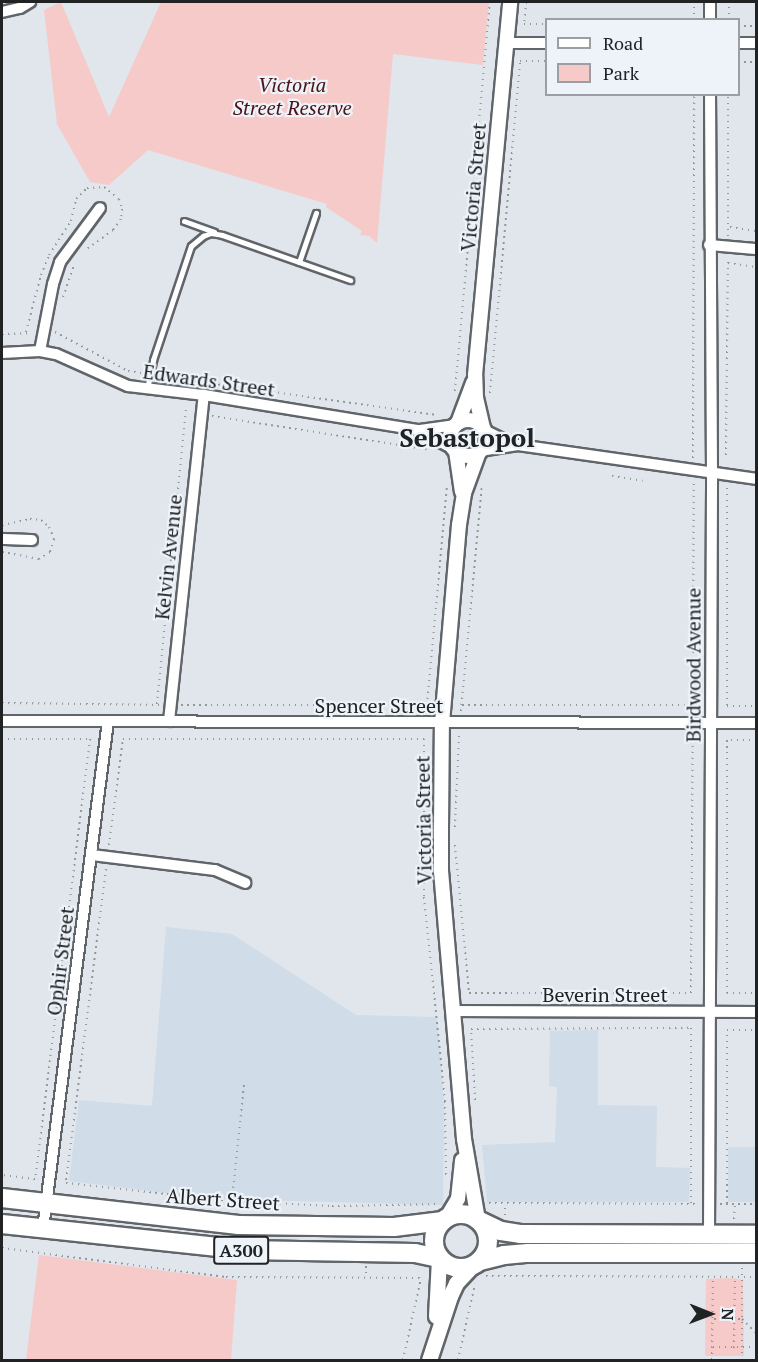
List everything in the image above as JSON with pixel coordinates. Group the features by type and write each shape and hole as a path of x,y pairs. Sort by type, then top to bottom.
{"highway":[{"name":"Albert Street","path":"2,1198 238,1225 394,1227 449,1214"},
{"path":"756,1234 520,1234 501,1231 466,1215 449,1214 436,1230 433,1242 439,1258 456,1269 475,1271 504,1255 528,1253 756,1253"},
{"path":"475,1271 486,1252 488,1240 485,1229 478,1220"},
{"name":"A300","path":"2,1224 244,1250 415,1253 439,1258"}],"main road":[{"path":"431,1353 439,1258"},
{"path":"431,1353 456,1282 475,1271"}],"street":[{"path":"2,12 20,8 30,2"},
{"name":"Victoria Street","path":"483,429 475,375 510,2"},
{"path":"710,2 710,18"},
{"path":"506,43 545,43"},
{"path":"740,43 756,43"},
{"name":"Birdwood Avenue","path":"709,1235 712,472 710,96"},
{"path":"40,351 53,284 60,262 100,208"},
{"path":"709,245 756,249"},
{"name":"Edwards Street","path":"2,353 40,351 64,357 115,382 147,389 204,395 417,430 457,424"},
{"name":"Victoria Street","path":"457,424 475,375"},
{"name":"Kelvin Avenue","path":"169,721 204,395"},
{"path":"518,445 466,455 455,450 450,436 457,424 471,420 483,429 518,445 756,479"},
{"path":"479,452 486,440 483,429"},
{"name":"Edwards Street","path":"417,430 455,450"},
{"name":"Victoria Street","path":"455,450 462,500 442,723 441,872 464,1139 478,1220"},
{"name":"Victoria Street","path":"462,500 479,452"},
{"path":"2,539 32,540"},
{"name":"Spencer Street","path":"2,721 756,723"},
{"name":"Ophir Street","path":"43,1229 108,721"},
{"path":"92,855 215,870 245,883"},
{"name":"Beverin Street","path":"453,1011 756,1012"},
{"name":"Victoria Street","path":"449,1214 464,1139"}],"lane":[{"path":"299,262 316,213"},
{"path":"184,221 350,280"},
{"path":"147,389 149,374 192,244 208,233 222,235"}],"path":[{"path":"455,396 490,2"},
{"path":"526,2 524,24 545,24"},
{"path":"694,2 694,18"},
{"path":"729,2 729,18"},
{"path":"740,26 756,26"},
{"path":"490,397 520,61 545,61"},
{"path":"740,62 756,62"},
{"path":"482,481 460,723 455,834 456,876 469,993 691,993 694,96"},
{"path":"726,455 728,96"},
{"path":"728,227 756,231"},
{"path":"728,263 756,267"},
{"path":"2,334 58,332 128,371 441,416"},
{"path":"157,704 186,407"},
{"path":"210,416 430,449"},
{"path":"612,476 643,481"},
{"path":"2,703 427,705 447,486"},
{"path":"727,488 728,706 756,706"},
{"path":"2,525 30,519 41,520 49,526 54,539 50,552 39,559 2,552"},
{"path":"462,705 693,705"},
{"path":"446,1180 445,1101 424,897 424,739 123,738 66,1183 232,1201 449,1214"},
{"path":"2,739 90,739 34,1179 2,1175"},
{"path":"756,740 727,740 727,993 756,993"},
{"path":"471,1029 691,1028 692,1033 691,1204 474,1202"},
{"path":"756,1030 727,1030 727,1204 756,1204"},
{"path":"232,1201 244,1084"},
{"path":"2,1248 226,1276 438,1280"},
{"path":"475,1271 476,1276 756,1277"},
{"path":"456,1282 475,1271"},
{"path":"458,1360 475,1271"},
{"path":"712,1360 713,1277"},
{"path":"734,1347 735,1277"},
{"path":"741,1277 742,1355"},
{"path":"403,1360 421,1278"},
{"path":"714,1318 742,1319 756,1333"},
{"path":"713,1347 756,1347"}],"shaded area":[{"path":"166,927 232,934 356,1015 437,1017 444,1104 443,1205 213,1199 69,1181 79,1100 152,1106"},
{"path":"598,1030 598,1105 657,1106 656,1167 690,1168 689,1202 487,1202 482,1145 555,1142 557,1087 549,1086 550,1031"},
{"path":"728,1147 756,1147 756,1202 728,1202"}],"green space":[{"name":"Victoria Street Reserve","path":"61,2 109,117 161,2 489,2 483,65 393,54 377,243 369,236 360,235 362,231 326,207 327,204 148,150 109,185 90,182 57,124 44,10"},
{"path":"39,1255 237,1280 231,1360 26,1360"},
{"path":"706,1279 743,1280 744,1356 705,1356"}],"district":[{"name":"Sebastopol","path":"467,438"}]}
